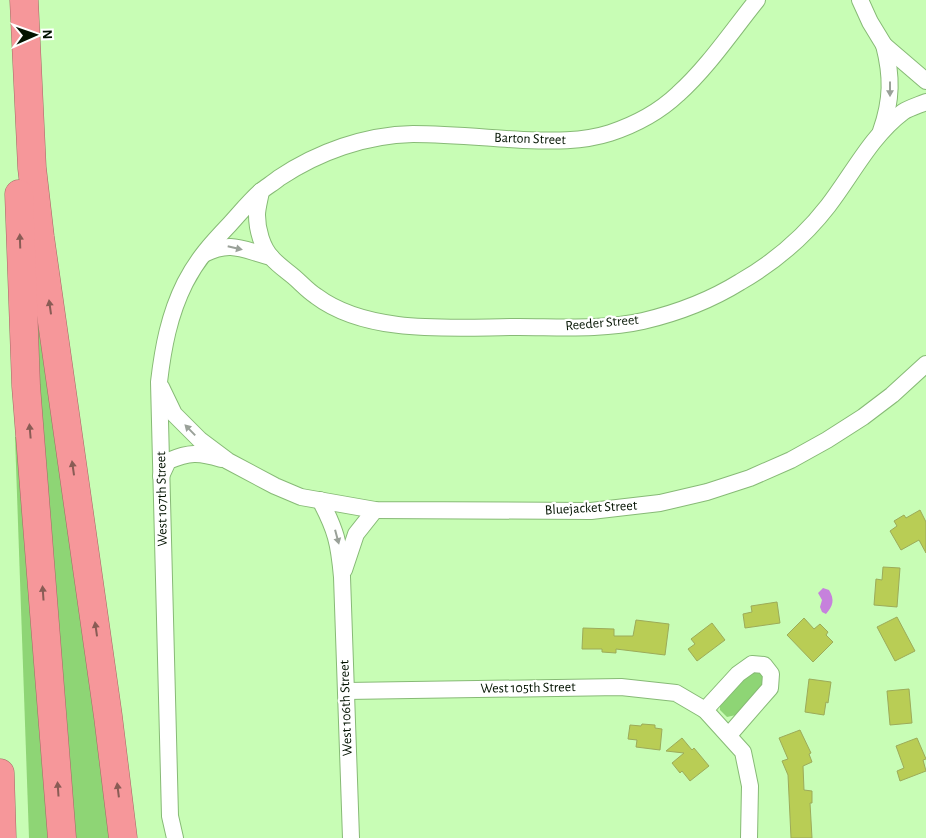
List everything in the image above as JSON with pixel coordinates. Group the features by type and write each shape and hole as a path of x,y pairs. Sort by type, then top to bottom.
{"highway":[{"path":"24,6 15,60 21,290 26,386 62,838"},
{"path":"24,6 32,168 40,237 108,716 123,838"},
{"path":"0,772 2,838"}],"street":[{"name":"Barton Street","path":"261,191 297,166 320,155 351,144 384,137 412,134 549,141 579,140 608,134 634,123 678,95 757,0"},
{"path":"860,0 870,22 884,45 926,81"},
{"name":"Reeder Street","path":"880,133 888,111 890,93 889,64 884,45"},
{"name":"Reeder Street","path":"261,191 257,215 263,246 271,257 317,297 342,310 370,320 402,326 436,328 613,325 642,321 704,301 739,283 769,263 796,241 826,208 880,133 904,111 926,102"},
{"name":"West 107th Street","path":"175,838 170,816 159,382 164,347 173,312 185,284 201,255 261,191"},
{"name":"Reeder Street","path":"201,255 216,248 229,246 271,257"},
{"name":"Bluejacket Street","path":"159,382 174,414 200,440 228,461 275,486 301,497 375,510 591,511 660,503 707,492 791,460 863,417 926,364"},
{"name":"Bluejacket Street","path":"161,476 168,461 184,454 205,454 228,461"},
{"name":"West 106th Street","path":"320,500 336,533 342,577 351,838"},
{"name":"West 106th Street","path":"342,577 356,534 375,510"},
{"path":"705,710 738,674 752,664 764,665 771,674 770,688 729,735"},
{"name":"West 105th Street","path":"346,691 621,687 676,693 705,710 743,752 750,786 749,838"}],"green space":[{"path":"36,287 111,838 71,838 39,428"},
{"path":"15,437 22,437 55,838 29,838"},
{"path":"752,671 762,672 765,684 736,715 727,717 720,710 720,705"}],"shaded area":[{"path":"823,588 829,590 833,600 832,606 826,614 822,612 820,607 822,600 818,593"}],"building":[{"path":"920,510 926,522 926,553 919,540 901,550 890,531 897,526 894,521 904,515 906,518"},
{"path":"883,567 900,568 897,607 874,605 876,579 882,580"},
{"path":"777,602 780,623 745,628 743,614 752,612 751,606"},
{"path":"897,617 915,651 895,661 877,627"},
{"path":"804,618 814,629 820,624 828,632 826,635 833,642 813,662 787,635"},
{"path":"636,620 669,624 665,655 616,649 616,653 602,652 602,649 582,649 583,628 614,629 614,636 633,636"},
{"path":"712,623 725,640 697,661 688,649 695,644 691,639"},
{"path":"809,679 831,682 824,715 805,712"},
{"path":"909,689 912,723 890,725 887,691"},
{"path":"642,724 655,725 655,728 662,729 660,750 636,747 637,740 628,739 630,725 641,726"},
{"path":"800,730 811,753 809,754 812,762 803,766 804,790 812,791 812,803 810,803 812,838 791,838 788,775 782,761 788,759 779,738"},
{"path":"682,738 692,750 694,748 709,766 690,781 672,763 684,753 666,751"},
{"path":"917,738 926,759 923,760 926,771 900,781 897,771 904,768 896,746"}]}
